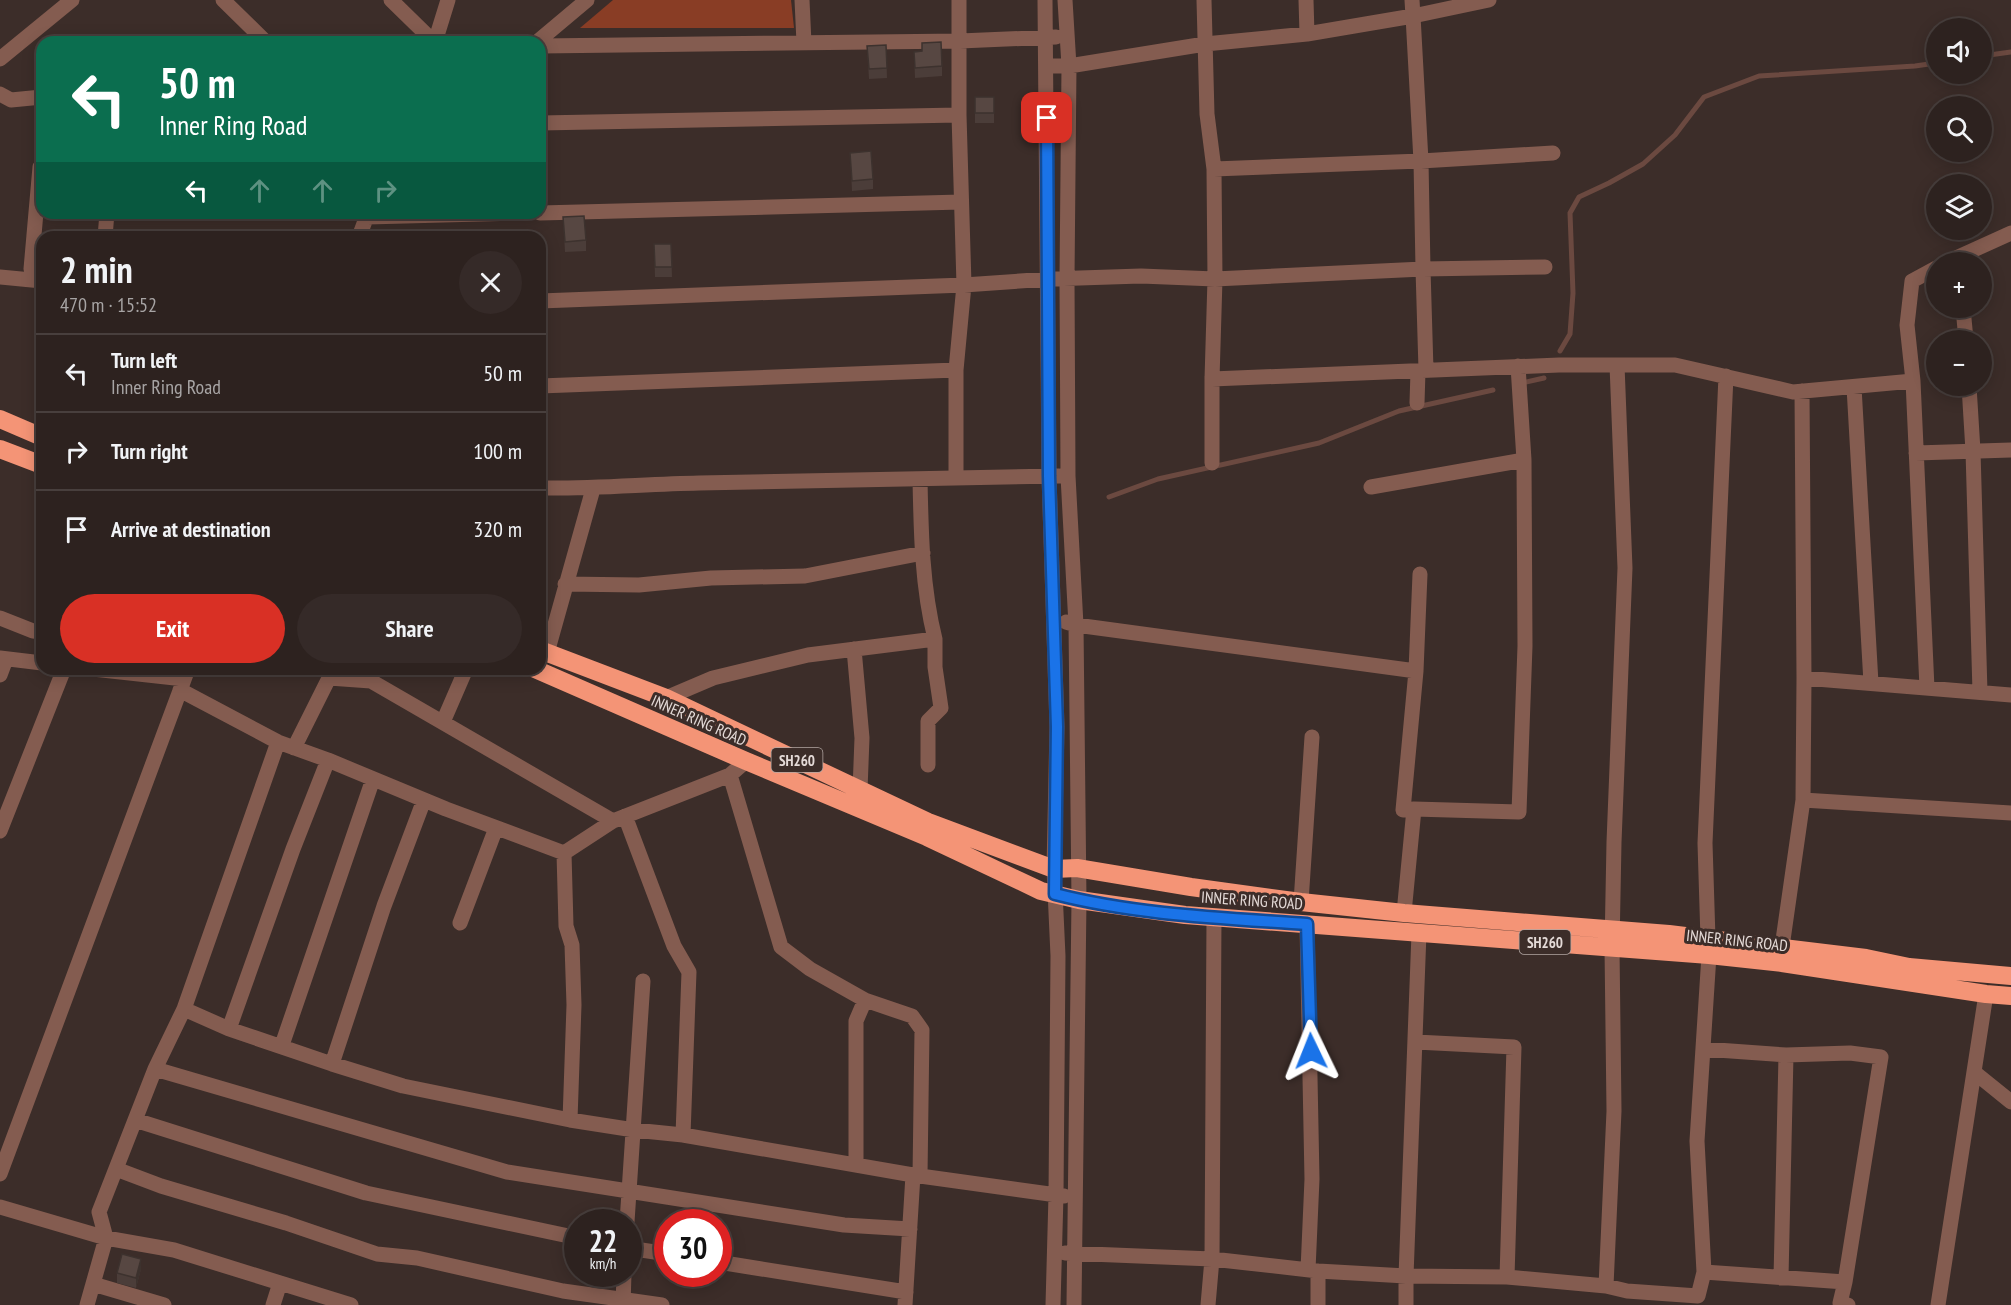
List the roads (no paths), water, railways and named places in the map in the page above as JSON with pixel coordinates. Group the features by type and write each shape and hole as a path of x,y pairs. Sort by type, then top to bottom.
{"highway":[{"path":"0,419 36,434"},
{"path":"0,449 36,463"},
{"name":"INNER RING ROAD","path":"546,652 666,698 928,822 1054,869 1077,868 1302,902 1612,938 1708,947 1782,947 1866,958 1909,967 2011,976"},
{"name":"INNER RING ROAD","path":"546,674 927,837 1041,891 1079,900 1185,915 1419,933 1612,938"},
{"name":"INNER RING ROAD","path":"1708,947 1782,963 2011,996"}],"street":[{"path":"0,59 72,0"},
{"path":"223,0 260,36"},
{"path":"391,0 428,36"},
{"path":"436,36 448,0"},
{"path":"544,36 587,0"},
{"path":"802,0 804,43"},
{"path":"956,477 956,370 964,285 959,115 959,0"},
{"path":"1045,0 1049,476 1057,727 1054,869 1058,956 1053,1305"},
{"path":"1065,0 1069,66 1068,476 1076,625 1079,900 1074,1305"},
{"path":"1204,0 1207,114 1214,169 1212,463"},
{"path":"1305,0 1306,34"},
{"path":"1412,0 1421,161 1423,269 1422,370 1417,403"},
{"path":"1047,66 1069,66 1205,44 1306,34 1413,16 1489,0"},
{"path":"546,46 960,41 1066,37"},
{"path":"0,94 11,100 36,98"},
{"path":"546,123 959,115"},
{"path":"1214,169 1553,153"},
{"path":"546,213 961,202"},
{"path":"31,269 36,205"},
{"path":"1972,252 2011,233"},
{"path":"546,301 964,285 1048,279 1141,276 1215,279 1423,269 1545,267"},
{"path":"1926,273 1912,280 1907,324 1913,381 1927,688"},
{"path":"0,277 36,280"},
{"path":"1606,1286 1614,1111 1612,938 1616,773 1625,568 1617,365"},
{"path":"1212,376 1212,379 1518,366 1675,365 1793,392 1913,381"},
{"path":"1420,574 1416,670 1403,810 1519,812 1525,646 1524,460 1518,366"},
{"path":"546,386 956,370"},
{"path":"1054,1251 1075,1254 1212,1259 1313,1270 1406,1276 1507,1277 1606,1286 1698,1300 1704,1272 1697,1141 1708,947 1705,843 1726,376"},
{"path":"1854,387 1871,682"},
{"path":"1782,947 1803,800 1802,392"},
{"path":"1970,396 1980,692"},
{"path":"1916,453 2011,450"},
{"path":"1371,487 1524,460"},
{"path":"546,488 592,489 696,483 1068,476"},
{"path":"920,479 927,608 935,639 935,667 941,708 928,721 928,765"},
{"path":"546,645 592,489"},
{"path":"565,584 639,585 711,578 805,576 923,553"},
{"path":"0,618 36,631"},
{"path":"1053,618 1076,625 1416,670"},
{"path":"666,698 713,678 808,655 935,639"},
{"path":"854,649 862,738 860,790"},
{"path":"0,675 3,658 36,662"},
{"path":"0,831 62,675"},
{"path":"148,675 184,679 278,742 564,853"},
{"path":"443,723 464,675"},
{"path":"294,748 329,678 371,681 619,819 674,946 689,972 683,1135"},
{"path":"1804,678 2011,695"},
{"path":"0,1173 184,679"},
{"path":"1302,902 1312,737"},
{"path":"87,1305 106,1238 99,1212 155,1069 184,1009 278,742"},
{"path":"229,1029 293,849 328,760"},
{"path":"564,853 619,819 730,775 746,761"},
{"path":"730,775 781,947 810,969 865,1000 912,1016 922,1030 916,1175 906,1298 732,1265"},
{"path":"282,1045 373,779"},
{"path":"332,1064 384,906 424,800"},
{"path":"1803,800 2011,813"},
{"path":"1404,913 1414,809"},
{"path":"460,923 496,828"},
{"path":"564,853 566,926 572,945 574,1005 570,1120"},
{"path":"1208,1305 1212,1259 1214,917"},
{"path":"1307,924 1313,1270 1318,1305"},
{"path":"1406,1305 1419,933"},
{"path":"628,1209 643,981"},
{"path":"1938,1305 1986,994"},
{"path":"856,1166 856,1021 865,1000"},
{"path":"184,1009 229,1029 403,1086 570,1120 683,1135 856,1166 1076,1197"},
{"path":"1416,1042 1514,1047 1507,1277"},
{"path":"1703,1049 1786,1055 1850,1053 1881,1057 1843,1304"},
{"path":"1781,1278 1786,1055"},
{"path":"155,1069 507,1172 844,1225 910,1229"},
{"path":"1974,1072 2011,1101"},
{"path":"135,1120 366,1193 564,1235"},
{"path":"116,1169 161,1186 286,1223 377,1254 417,1258 623,1302 662,1305"},
{"path":"0,1207 106,1238 174,1250 351,1305"},
{"path":"1704,1272 1845,1282"},
{"path":"273,1305 280,1283"},
{"path":"93,1284 164,1305"},
{"path":"623,1302 624,1287"}],"waterway":[{"path":"1992,55 2011,52"},
{"path":"1560,351 1570,334 1573,293 1570,213 1579,197 1643,164 1675,135 1704,97 1759,76 1926,64"},
{"path":"1522,383 1544,378"},
{"path":"1109,497 1158,479 1319,443 1399,411 1493,390"}]}
